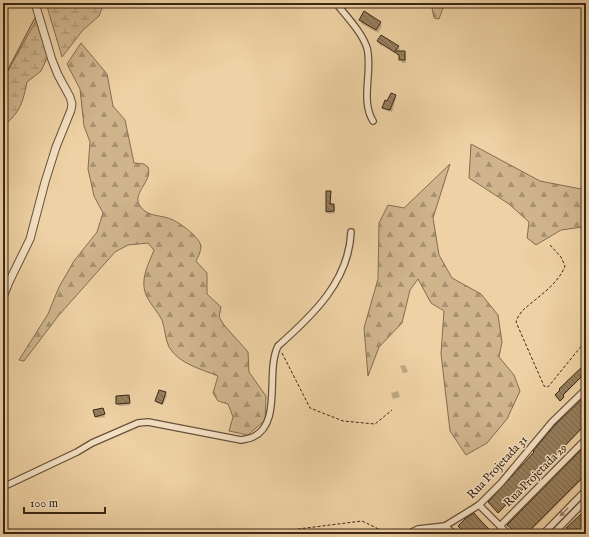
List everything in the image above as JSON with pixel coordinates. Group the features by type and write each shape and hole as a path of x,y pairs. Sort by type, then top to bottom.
{"street":[{"path":"3,297 30,239 44,182 72,104 52,60 35,3"},
{"path":"336,3 365,42 367,48 367,96 370,114 374,121"},
{"path":"3,487 77,452 92,442 144,422 241,440 252,438 260,433 268,421 271,406 274,359 278,346 308,319 331,292 340,277 348,256 351,232"},
{"name":"Rua Projetada 31","path":"408,534 418,529 445,526 479,505 552,422 586,389"},
{"name":"Rua Projetada 29","path":"500,526 586,439"},
{"path":"543,534 586,490"},
{"path":"557,533 585,504"},
{"path":"479,505 508,534"},
{"path":"445,526 454,534"}],"path":[{"path":"550,245 562,257 565,266 562,273 556,281 522,311 516,322 544,386 548,387 586,342"},
{"path":"278,346 310,408 343,421 375,424 392,410"},
{"path":"258,534 362,521 389,534"},
{"path":"199,534 228,534"}],"green space":[{"path":"46,3 104,3 99,16 83,30 62,57"},
{"path":"431,3 442,3 443,8 439,19 434,18"},
{"path":"38,17 48,56 41,71 27,82 20,107 17,112 3,126 3,80"},
{"path":"81,43 107,74 113,106 125,120 134,163 144,164 148,167 148,178 138,197 140,206 143,210 151,214 168,218 185,227 198,239 201,247 196,261 207,273 207,294 221,307 219,317 224,325 248,352 249,372 266,396 265,420 248,435 229,431 233,417 228,404 218,401 213,393 218,376 184,362 173,353 169,347 162,320 147,297 145,291 145,273 154,250 148,243 128,245 115,252 59,315 24,361 19,360 48,314 59,287 74,261 97,232 103,213 94,196 88,169 90,142 84,126 80,89 67,64"},
{"path":"471,144 540,181 586,190 586,230 583,227 561,230 536,245 527,238 529,222 509,204 469,178"},
{"path":"450,164 433,218 439,255 452,278 481,294 498,315 502,342 499,357 514,375 520,391 507,419 487,443 466,455 450,431 441,354 444,311 431,303 418,279 410,290 402,323 379,347 368,376 364,328 378,279 379,223 388,205 404,208"}],"building":[{"path":"364,11 381,22 376,30 359,20"},
{"path":"381,35 399,46 395,51 405,51 405,60 399,60 399,55 377,41"},
{"path":"391,93 396,95 390,110 382,108 385,100 387,101"},
{"path":"326,191 331,191 330,204 334,204 334,211 326,212"},
{"path":"586,363 586,372 563,395 564,397 560,401 555,395 560,390 559,389"},
{"path":"159,390 166,392 162,404 155,401"},
{"path":"129,395 130,403 116,404 116,396"},
{"path":"586,395 586,424 498,513 488,502 534,452 533,451 555,425"},
{"path":"103,408 105,414 95,417 93,410"},
{"path":"586,445 586,474 526,534 518,534 507,525"},
{"path":"474,513 494,534 466,534 458,526"},
{"path":"581,514 586,520 586,526 577,534 572,534 566,528"}],"waterway":[{"path":"40,7 42,3"},
{"path":"3,79 35,18"}]}
